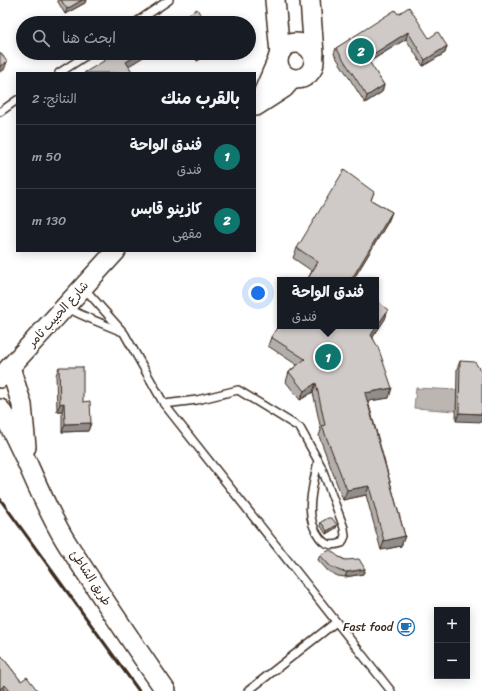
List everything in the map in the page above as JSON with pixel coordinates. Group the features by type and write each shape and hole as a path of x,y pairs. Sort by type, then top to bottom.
{"street":[{"path":"275,0 281,72 292,79 298,80 309,75 314,65 310,0"},
{"path":"257,105 283,48 294,43 306,45 314,54"},
{"path":"257,105 284,88 292,79"},
{"name":"شارع الحبيب ثامر","path":"5,372 66,306 82,286 115,252"},
{"name":"طريق الشاطئ","path":"5,372 22,405 27,459"},
{"name":"طريق الشاطئ","path":"0,409 27,459 68,545 166,691"}],"lane":[{"path":"145,16 169,0"},
{"path":"61,72 79,60"},
{"path":"0,112 16,101"},
{"path":"82,286 124,333 164,404 391,691"},
{"path":"66,306 80,316 96,320 124,333"},
{"path":"164,404 197,400 238,390 300,428 318,460 344,528 345,536 342,543 334,546 321,539 312,525 310,518 310,501 318,460"},
{"path":"248,691 336,622"}],"shaded area":[{"path":"416,388 457,390 456,411 414,408"}],"building":[{"path":"61,0 82,0 67,9"},
{"path":"409,7 429,38 438,32 447,46 425,60 408,32 367,58 384,85 367,96 336,48 395,10 398,14"},
{"path":"197,9 202,16 186,16"},
{"path":"1,53 7,62 0,66 0,54"},
{"path":"105,60 129,60 126,62 132,72 86,72"},
{"path":"344,170 374,192 371,200 392,212 353,277 309,277 318,262 297,248"},
{"path":"379,302 388,310 379,323"},
{"path":"277,328 277,329 375,329 371,335 378,347 392,388 365,393 405,536 384,541 369,486 347,490 322,426 325,425 316,383 304,391 289,372 305,359 271,337"},
{"path":"460,361 475,362 482,373 482,414 459,413"},
{"path":"59,367 83,367 83,402 90,401 91,423 65,424 64,403 60,404"},
{"path":"328,518 332,518 337,525 327,531 321,522"},
{"path":"330,550 345,560 359,559 365,569 347,572 340,571 330,566 320,555"},
{"path":"0,654 21,681 27,677 38,691 10,691 5,685 0,689"}],"railway":[{"path":"0,499 139,691"}],"place":[{"name":"كازينو قابس","path":"361,51"},
{"name":"فندق الواحة","path":"328,357"},
{"name":"Fast food","path":"406,627"}]}
